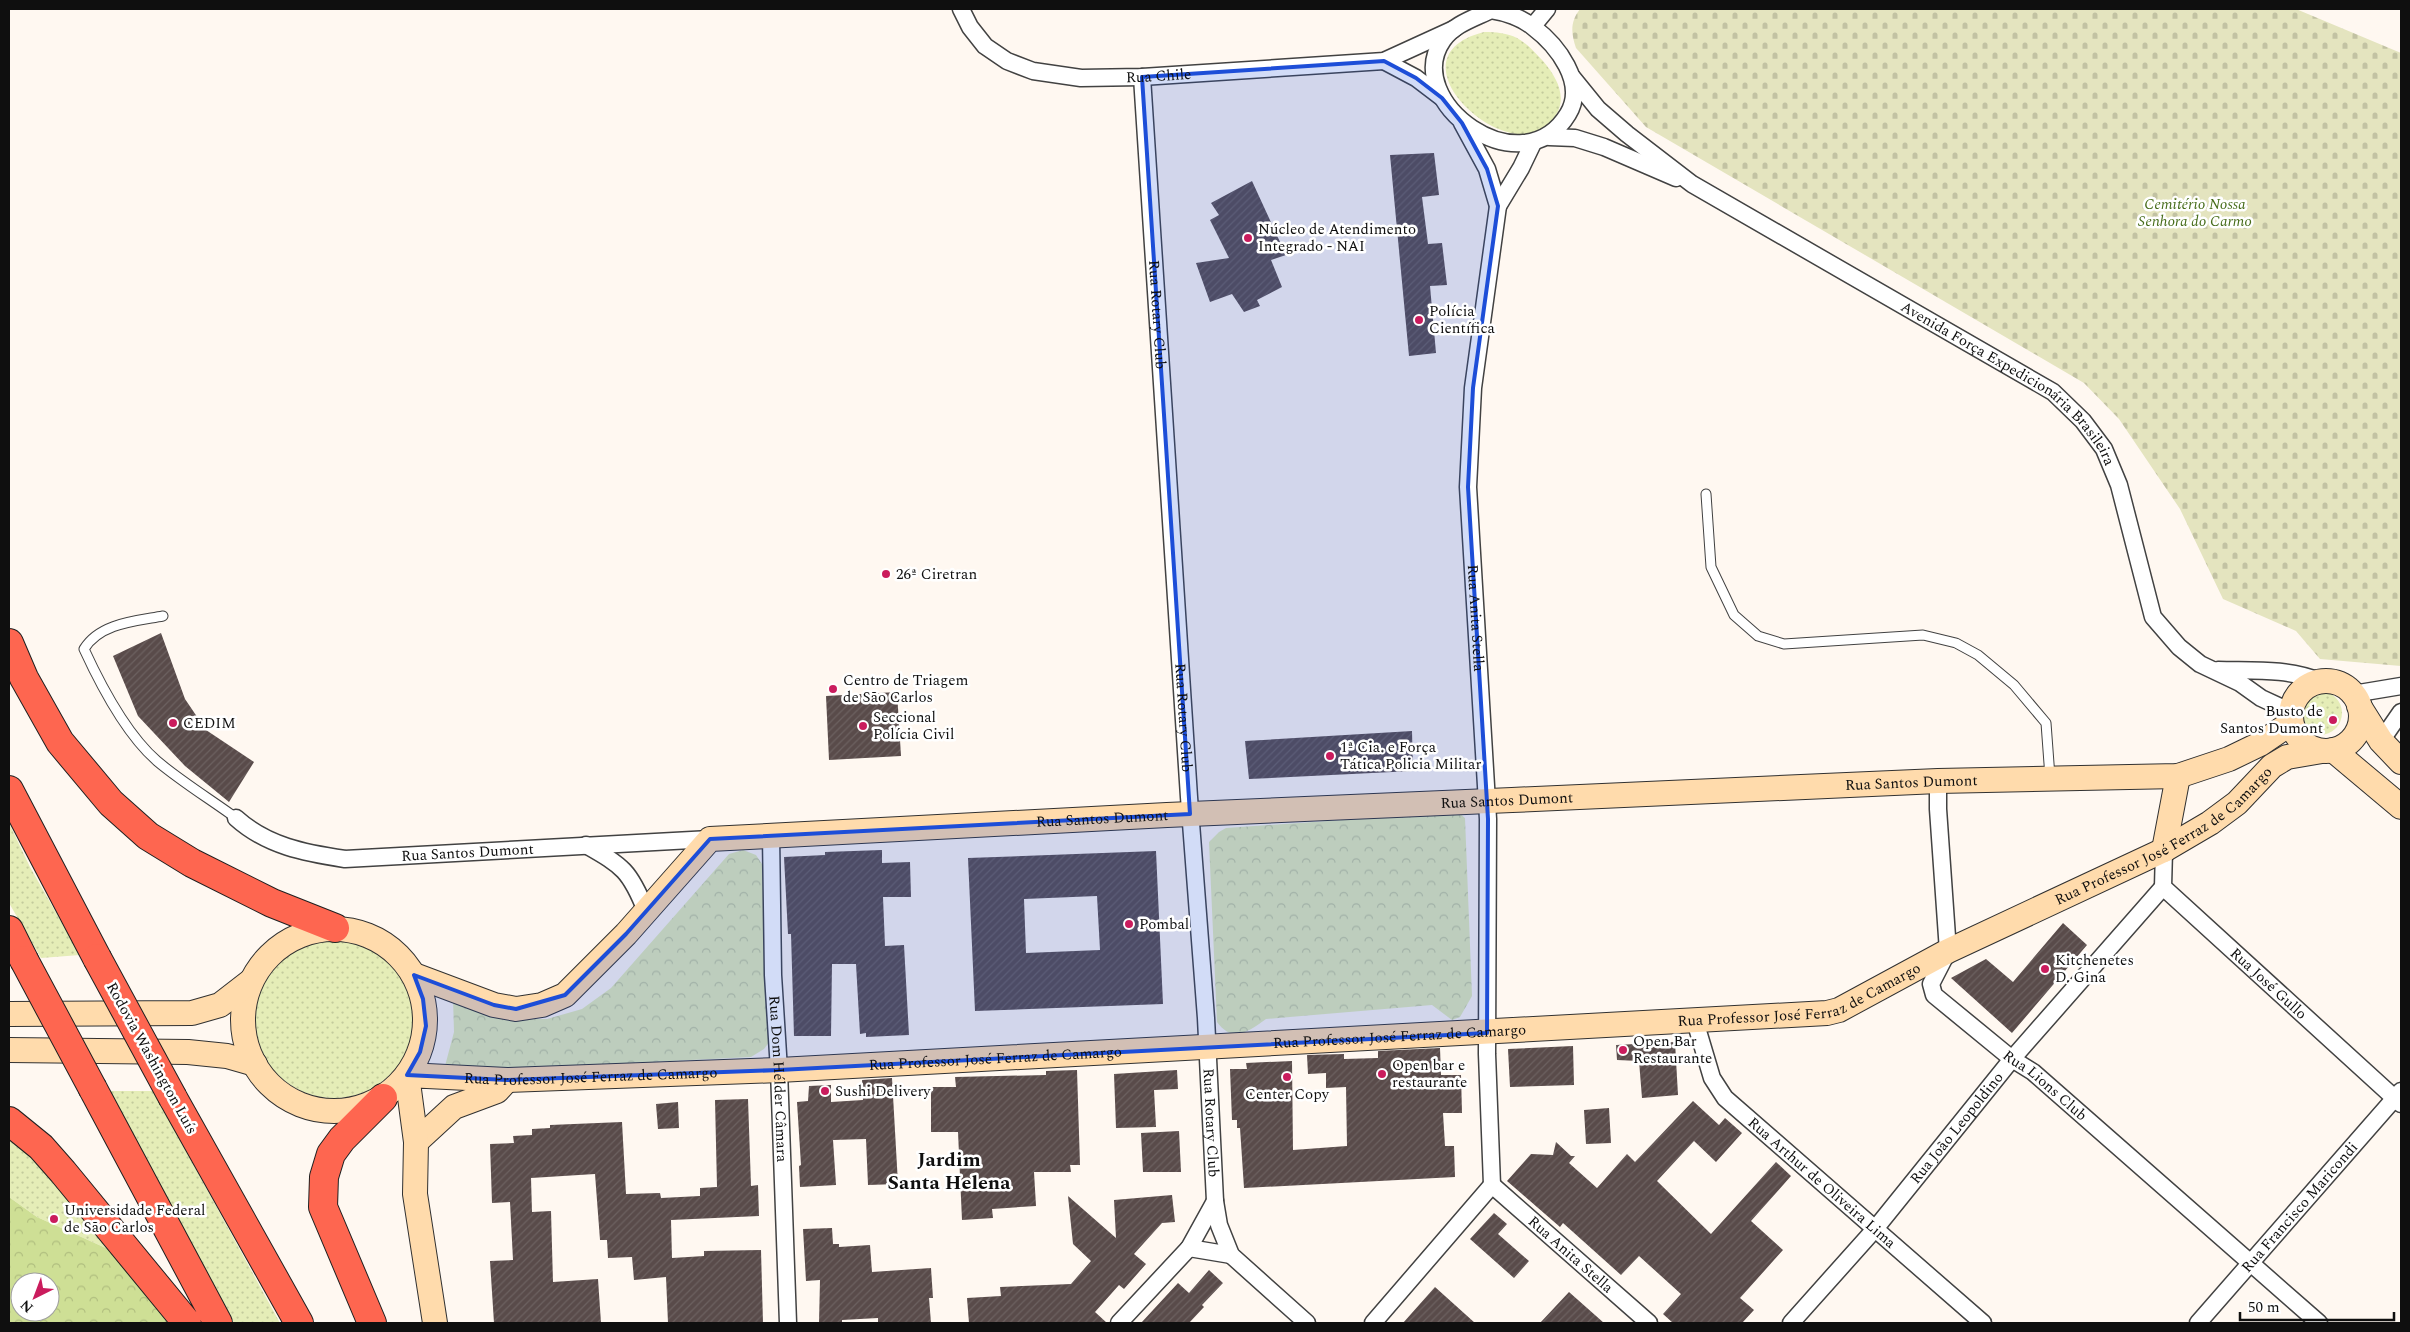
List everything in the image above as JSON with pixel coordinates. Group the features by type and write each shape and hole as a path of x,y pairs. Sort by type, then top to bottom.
{"highway":[{"path":"9,643 24,678 60,742 111,802 148,836 192,863 246,891 335,928"},
{"name":"Rodovia Washington Luís","path":"9,790 173,1098 299,1323"},
{"path":"9,930 218,1323"},
{"path":"372,1323 323,1207 324,1177 331,1154 342,1139 383,1098"},
{"path":"9,1121 41,1147 187,1323"}],"street":[{"name":"Rua Chile","path":"961,9 970,27 985,46 1007,61 1033,71 1081,78 1142,77 1384,61"},
{"path":"1533,26 1547,9"},
{"path":"1384,61 1491,10 1502,12 1533,26 1560,56 1572,77 1574,94 1570,110 1562,125 1549,137 1533,143 1512,144 1490,137 1462,122"},
{"path":"1442,98 1436,84 1434,68 1437,52 1444,39 1454,29"},
{"path":"1384,61 1416,78 1442,98 1462,122 1487,169 1498,206"},
{"name":"Rua Rotary Club","path":"1142,77 1190,814 1208,1046 1215,1201 1219,1225 1231,1255 1307,1323"},
{"name":"Avenida Força Expedicionária Brasileira","path":"1572,77 1598,109 1692,184 2053,392 2083,421 2104,449 2119,485 2153,617 2179,647 2200,664 2240,683 2291,718"},
{"name":"Avenida Força Expedicionária Brasileira","path":"1549,137 1575,138 1604,147 1651,169 1692,184"},
{"path":"1498,206 1521,168 1533,143"},
{"name":"Rua Anita Stella","path":"1498,206 1473,388 1468,488 1487,801 1487,1033 1492,1185 1649,1323"},
{"name":"Avenida Força Expedicionária Brasileira","path":"2215,670 2303,674 2319,681"},
{"path":"2356,700 2361,718 2358,729 2352,739 2344,746 2328,751 2311,748 2295,734 2291,718 2299,694 2306,686 2319,681 2336,682 2356,700 2380,741 2401,762"},
{"path":"2356,700 2401,686"},
{"path":"2380,741 2401,712"},
{"name":"Rua Santos Dumont","path":"236,818 251,831 279,845 309,854 345,859 1190,814 1938,781 2178,776 2230,759 2260,744 2291,718"},
{"path":"2328,751 2401,807"},
{"name":"Rua Professor José Ferraz de Camargo","path":"407,1075 507,1080 780,1070 1827,1014 1840,1010 1948,951 2164,850 2210,823 2237,803 2272,766 2287,757 2328,751"},
{"path":"2163,887 2164,850 2178,776"},
{"path":"1938,781 1938,809 1948,951"},
{"name":"Rua Dom Hélder Câmara","path":"771,835 773,975 780,1070 788,1323"},
{"path":"414,974 494,1005 516,1009 542,1005 565,995 646,911 710,839"},
{"path":"586,845 622,866 638,890 646,911"},
{"name":"Rua João Leopoldino","path":"1790,1323 1875,1230 2012,1059 2163,887"},
{"name":"Rua José Gullo","path":"2163,887 2399,1098"},
{"path":"335,928 359,932 380,941 399,956 414,974 424,999 426,1026 420,1052 407,1075 383,1098 356,1109 326,1111 298,1104 273,1087 255,1064 244,1037 243,1008 252,981 266,959 286,942 310,932 335,928"},
{"name":"Rua Lions Club","path":"1948,951 1931,984 1934,995 2012,1059 2033,1072 2319,1323"},
{"path":"9,1014 192,1013 220,1006 252,981"},
{"name":"Rua Arthur de Oliveira Lima","path":"1695,1020 1712,1078 1725,1098 1983,1323"},
{"path":"9,1050 188,1052 227,1056 255,1064"},
{"path":"407,1075 416,1142 415,1194 435,1323"},
{"path":"416,1142 454,1107 497,1092 507,1080"},
{"name":"Rua Francisco Maricondi","path":"2198,1323 2250,1262 2399,1098"},
{"path":"1373,1323 1492,1185"},
{"path":"1118,1323 1189,1248 1215,1201"},
{"path":"1189,1248 1231,1255"}],"lane":[{"path":"1706,494 1711,567 1734,615 1758,636 1784,644 1923,635 1956,643 1978,655 2014,685 2046,723 2050,779"},
{"path":"163,616 122,623 92,637 84,649 103,690 132,732 156,761 236,818"}],"highlighted area":[{"path":"1384,61 1416,78 1442,98 1462,123 1487,169 1498,206 1473,388 1468,487 1488,819 1487,1033 779,1070 507,1080 407,1075 420,1052 426,1026 423,999 414,975 494,1005 516,1009 565,995 626,934 710,839 1190,814 1142,77"}],"green space":[{"name":"Cemitério Nossa Senhora do Carmo","path":"1580,9 2296,9 2401,53 2401,666 2320,659 2296,631 2223,599 2180,509 2119,419 2084,383 1646,127 1576,48 1572,28 1574,18"},
{"path":"1484,32 1509,35 1525,43 1543,61 1555,77 1561,102 1553,119 1545,127 1526,134 1504,131 1481,119 1462,102 1449,83 1446,62 1457,45"},
{"path":"2320,691 2332,695 2338,701 2342,713 2338,725 2332,731 2320,735 2308,731 2302,725 2298,713 2302,701 2308,695"},
{"path":"1458,812 1465,818 1472,996 1460,1017 1452,1020 1432,1005 1266,1019 1247,1031 1235,1034 1223,1029 1217,1022 1209,842 1219,832 1226,828"},
{"path":"9,823 30,867 80,955 41,958 9,903"},
{"path":"743,850 756,855 764,867 770,1041 764,1049 751,1057 531,1068 445,1066 454,1032 453,998 511,1019 547,1019 582,1009 611,988 729,854"},
{"path":"326,938 342,938 365,944 391,961 408,987 414,1010 414,1026 408,1049 391,1075 365,1092 342,1098 326,1098 303,1092 283,1080 272,1069 260,1049 254,1026 254,1010 260,987 272,967 283,956 303,944"},
{"path":"110,1091 153,1091 280,1323 234,1323"},
{"path":"9,1123 139,1263 37,1217 9,1197"},
{"name":"Universidade Federal de São Carlos","path":"9,1197 37,1217 139,1263 187,1323 9,1323"}],"building":[{"path":"1434,153 1439,195 1422,197 1428,244 1442,243 1447,285 1430,286 1436,353 1409,356 1390,155"},
{"name":"Núcleo de Atendimento Integrado - NAI","path":"1252,181 1286,255 1271,260 1282,287 1257,300 1260,306 1244,312 1232,294 1210,302 1196,263 1229,258 1210,220 1219,215 1211,203"},
{"name":"CEDIM","path":"161,633 185,699 206,730 254,762 229,802 185,766 138,716 113,656"},
{"name":"Seccional Polícia Civil","path":"897,692 901,756 829,760 826,696"},
{"name":"1ª Cia. e Força Tática Policia Militar","path":"1412,731 1413,771 1249,779 1245,741"},
{"path":"882,850 882,863 910,862 911,897 883,897 885,946 904,945 909,1035 866,1037 866,1033 860,1034 856,964 832,964 831,1036 794,1036 791,934 788,934 784,857 825,855 825,852"},
{"name":"Pombal","path":"1156,851 1163,1004 975,1011 968,858","holes":["1097,896 1100,950 1026,953 1024,899"]},
{"name":"Kitchenetes D. Gina","path":"2063,923 2087,945 2012,1033 1951,978 1986,959 2013,982"},
{"path":"1675,1042 1678,1095 1642,1098 1639,1061 1617,1060 1616,1045"},
{"path":"1573,1046 1574,1085 1510,1087 1508,1049"},
{"path":"1440,1048 1441,1075 1461,1075 1462,1113 1443,1113 1445,1146 1454,1146 1455,1177 1244,1188 1240,1128 1237,1128 1237,1120 1232,1120 1230,1069 1247,1069 1246,1063 1292,1061 1293,1150 1347,1146 1346,1087 1326,1088 1326,1073 1308,1074 1307,1055 1344,1054 1344,1059 1378,1058 1378,1051"},
{"path":"1077,1070 1080,1165 1070,1165 1071,1172 1034,1172 1036,1206 992,1209 993,1218 962,1220 958,1132 931,1132 931,1087 956,1087 955,1077 1046,1075 1046,1071"},
{"path":"1177,1070 1178,1089 1154,1090 1156,1127 1116,1128 1114,1074"},
{"path":"892,1078 898,1184 868,1185 866,1139 833,1140 836,1185 800,1187 799,1166 801,1165 797,1102 808,1101 809,1086 831,1085 831,1102 863,1100 862,1080"},
{"path":"748,1099 751,1186 758,1185 759,1216 671,1220 672,1258 704,1256 704,1251 761,1250 763,1323 668,1323 666,1277 634,1280 632,1257 608,1258 607,1240 600,1240 595,1174 531,1178 532,1212 551,1211 553,1282 598,1279 601,1323 494,1323 490,1261 513,1260 510,1202 492,1203 490,1144 514,1143 513,1136 532,1135 532,1129 550,1128 550,1125 622,1122 626,1194 660,1193 661,1198 700,1196 700,1188 717,1187 715,1100"},
{"path":"1693,1101 1719,1125 1725,1118 1742,1133 1716,1162 1694,1141 1657,1181 1711,1234 1776,1162 1791,1176 1751,1221 1783,1250 1740,1298 1754,1310 1742,1323 1673,1323 1663,1314 1681,1294 1639,1256 1621,1275 1563,1223 1560,1227 1507,1181 1531,1154 1553,1155 1556,1142 1571,1156 1575,1156 1569,1163 1597,1188 1627,1154 1635,1162"},
{"path":"678,1102 679,1128 658,1129 656,1104"},
{"path":"1609,1108 1611,1143 1586,1144 1584,1110"},
{"path":"1179,1131 1181,1172 1143,1172 1141,1133"},
{"path":"1172,1195 1175,1222 1162,1223 1134,1254 1146,1264 1124,1289 1119,1285 1095,1312 1107,1323 969,1323 967,1298 1001,1296 1000,1287 1071,1284 1091,1261 1073,1244 1068,1196 1116,1238 1114,1200"},
{"path":"1494,1213 1507,1224 1498,1234 1529,1261 1514,1278 1470,1239"},
{"path":"832,1228 833,1244 839,1244 839,1247 870,1245 872,1272 931,1268 933,1298 929,1298 931,1323 878,1323 878,1318 842,1320 842,1323 819,1323 820,1280 806,1281 803,1229"},
{"path":"1209,1270 1223,1283 1202,1305 1204,1307 1189,1323 1141,1323 1178,1283 1189,1293"},
{"path":"1435,1287 1475,1323 1403,1323"},
{"path":"1569,1292 1604,1323 1540,1323"}],"place":[{"name":"Núcleo de Atendimento Integrado - NAI","path":"1248,238"},
{"name":"Polícia Científica","path":"1419,320"},
{"name":"26ª Ciretran","path":"886,574"},
{"name":"Centro de Triagem de São Carlos","path":"833,689"},
{"name":"Busto de Santos Dumont","path":"2333,720"},
{"name":"CEDIM","path":"173,723"},
{"name":"Seccional Polícia Civil","path":"863,726"},
{"name":"1ª Cia. e Força Tática Policia Militar","path":"1330,756"},
{"name":"Pombal","path":"1129,924"},
{"name":"Kitchenetes D. Gina","path":"2045,969"},
{"name":"Open Bar Restaurante","path":"1623,1050"},
{"name":"Open bar e restaurante","path":"1382,1074"},
{"name":"Center Copy","path":"1287,1077"},
{"name":"Sushi Delivery","path":"825,1091"},
{"name":"Universidade Federal de São Carlos","path":"54,1219"}],"district":[{"name":"Jardim Santa Helena","path":"949,1170"}]}
